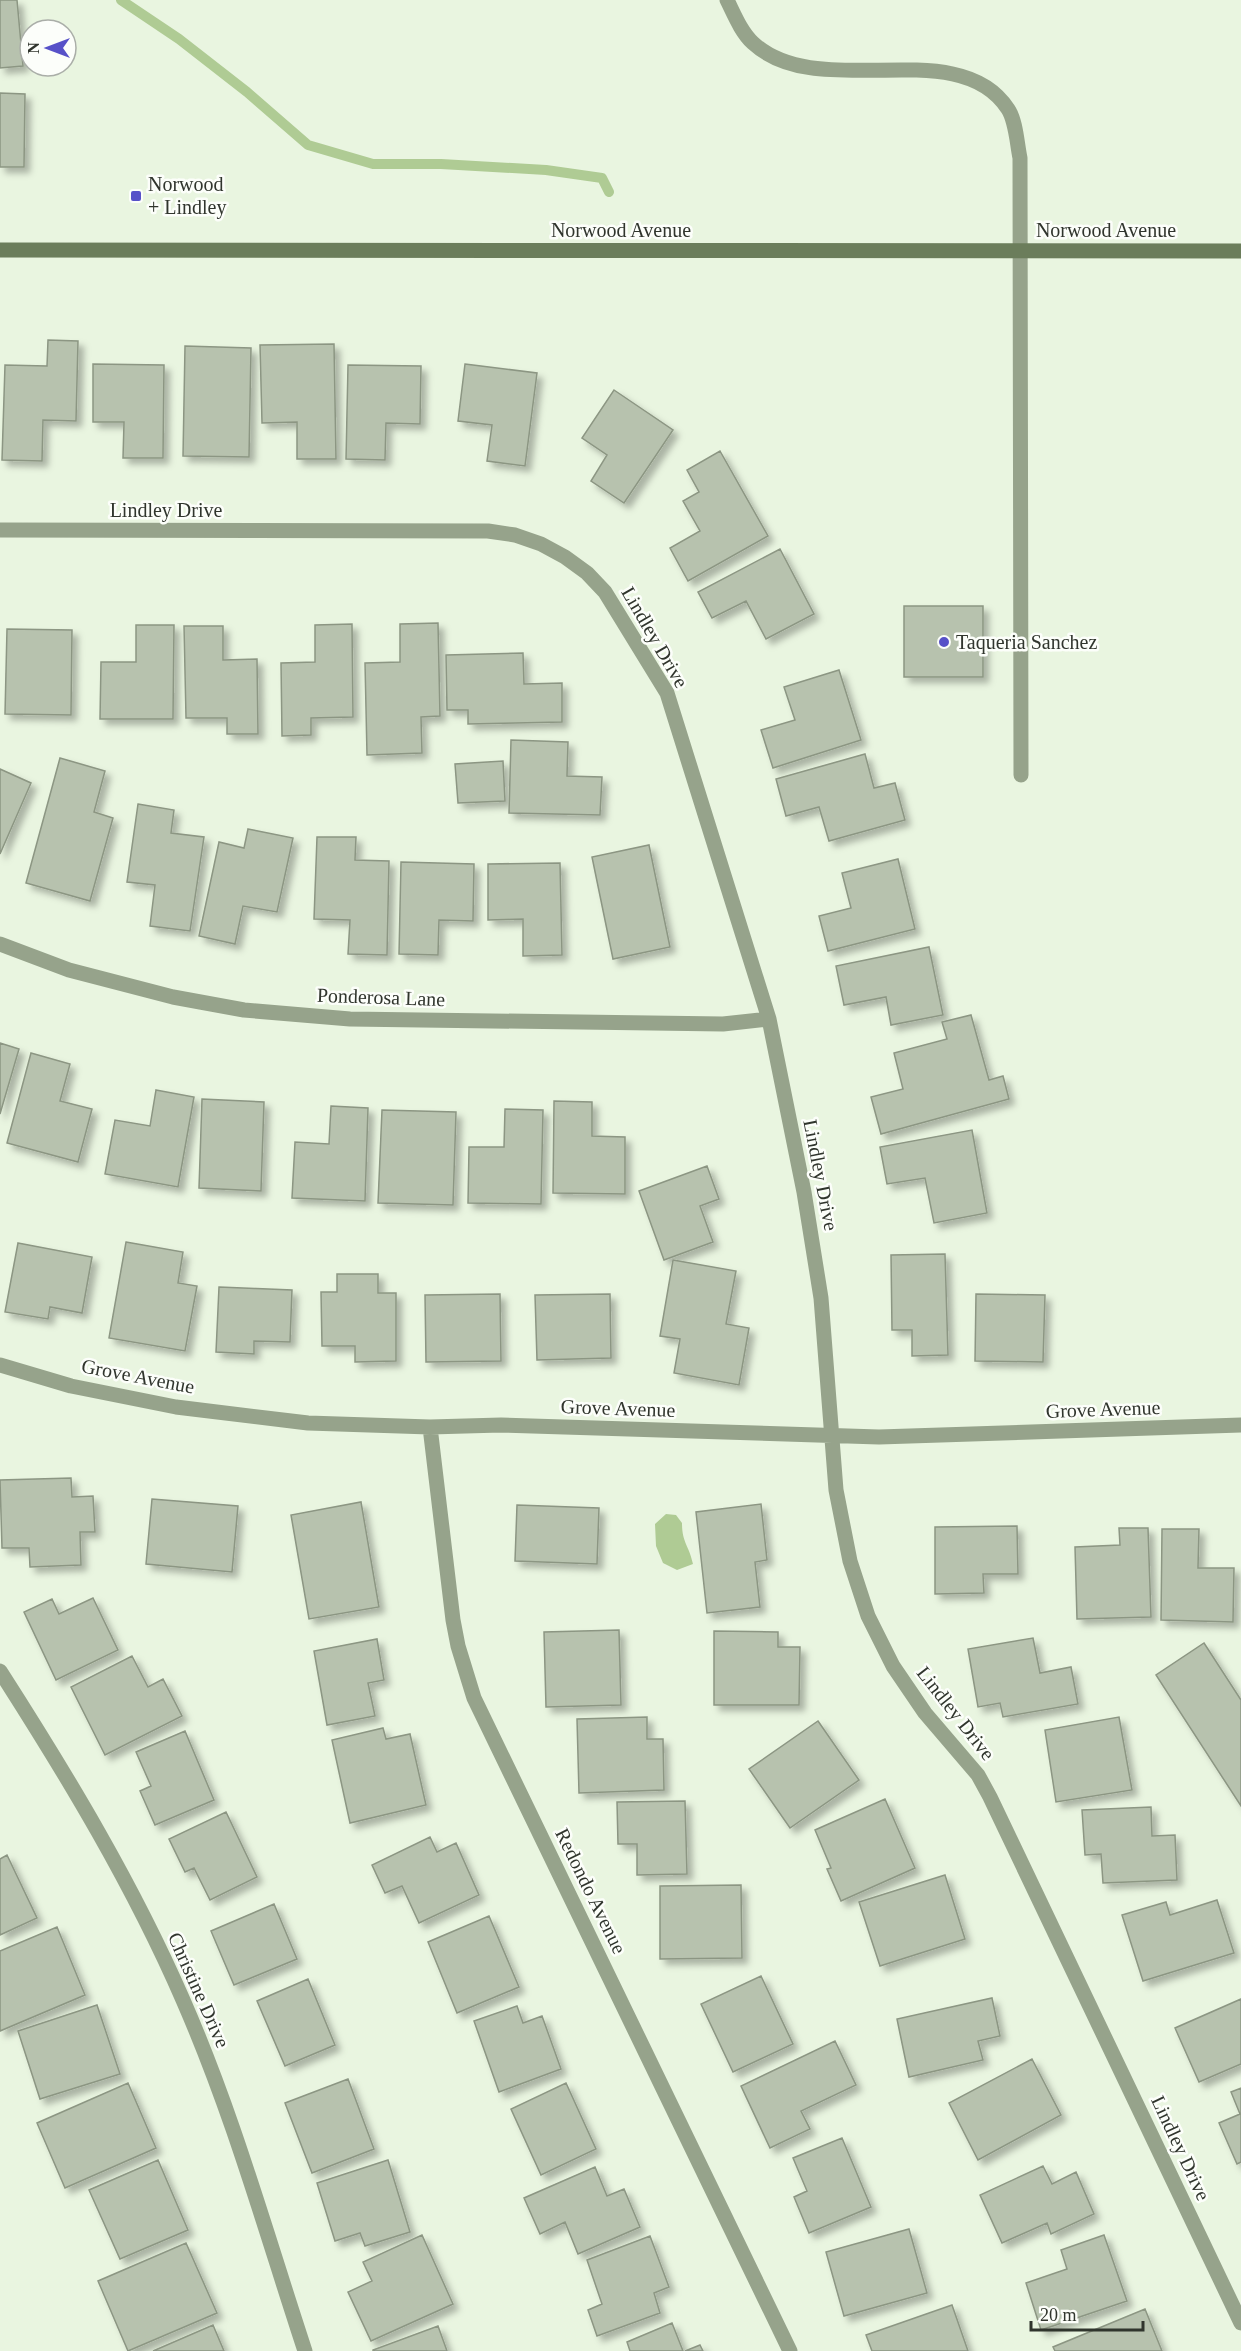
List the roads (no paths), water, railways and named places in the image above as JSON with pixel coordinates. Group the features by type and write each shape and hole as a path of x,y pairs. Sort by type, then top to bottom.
{"main road":[{"name":"Norwood Avenue","path":"0,250 1241,251"}],"street":[{"path":"727,0 752,42 770,54 794,63 824,70 938,71 977,80 1008,110 1020,158 1021,775"},
{"name":"Lindley Drive","path":"0,530 488,531 532,541 565,557 606,592 667,693 769,1018 804,1192 821,1298 836,1490 848,1551 868,1616 893,1666 926,1713 978,1774 1241,2323"},
{"name":"Ponderosa Lane","path":"0,944 69,970 173,997 244,1010 350,1019 723,1024 769,1018"},
{"name":"Grove Avenue","path":"0,1365 71,1386 176,1407 308,1423 430,1427 501,1425 832,1436 1241,1425"},
{"name":"Redondo Avenue","path":"430,1427 453,1620 458,1646 474,1698 790,2351"},
{"name":"Christine Drive","path":"0,1671 108,1848 183,1999 233,2124 305,2351"}],"waterway":[{"path":"121,0 179,39 247,92 308,145 373,164 441,164 546,170 602,178 609,192"}],"place":[{"name":"Norwood + Lindley","path":"136,196"},
{"name":"Taqueria Sanchez","path":"944,642"}]}
